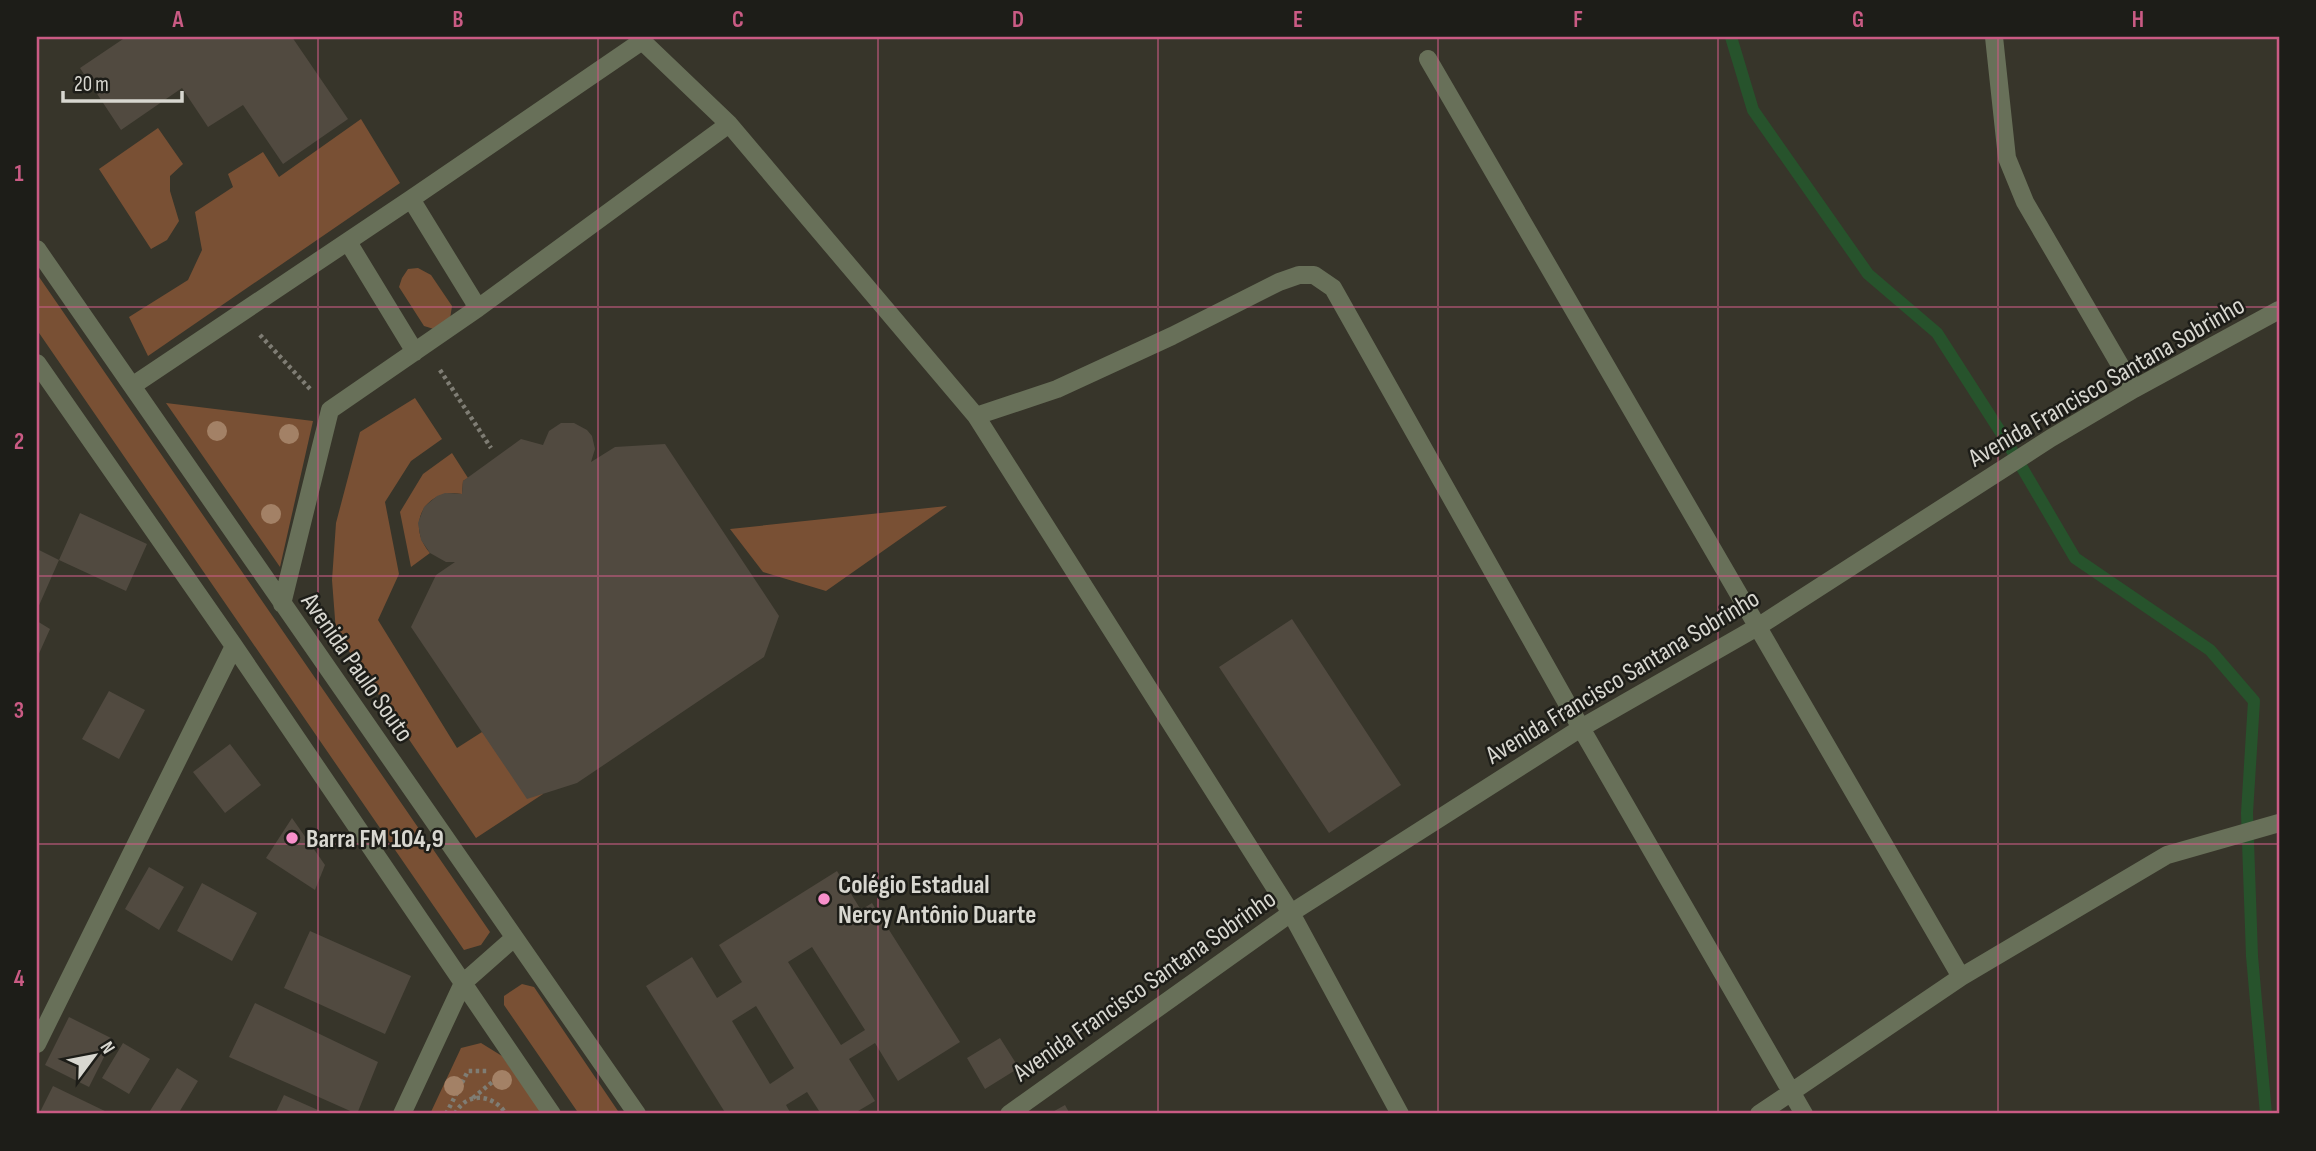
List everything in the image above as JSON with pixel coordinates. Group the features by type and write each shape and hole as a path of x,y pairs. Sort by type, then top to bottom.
{"street":[{"path":"1994,37 2007,158 2013,177 2134,389"},
{"path":"132,386 411,199 640,39 729,124 975,415 1291,913 1400,1114"},
{"path":"1428,59 1961,977"},
{"path":"282,604 330,410 478,308 729,124"},
{"path":"411,199 478,308"},
{"path":"348,242 419,349"},
{"name":"Avenida Paulo Souto","path":"37,249 637,1114"},
{"path":"975,415 1057,389 1172,336 1279,282 1299,275 1314,275 1333,288 1581,728 1804,1114"},
{"name":"Avenida Francisco Santana Sobrinho","path":"1009,1114 1291,913 1581,728 1759,626 2051,438 2279,310"},
{"path":"37,363 234,646 552,1114"},
{"path":"37,1045 234,646"},
{"path":"1759,1114 1961,977 2168,855 2274,825"},
{"path":"401,1114 463,983 514,938"}],"path":[{"path":"240,314 330,410"},
{"path":"419,349 491,448"},
{"path":"446,1114 468,1071 492,1071 501,1084"},
{"path":"455,1114 458,1108 496,1079"},
{"path":"473,1098 491,1099 499,1104 506,1114"}],"shaded area":[{"path":"361,119 400,183 148,356 129,317 188,280 202,250 195,212 233,187 228,174 263,152 279,177"},
{"path":"158,128 183,164 170,176 170,191 179,221 167,240 151,249 99,169"},
{"path":"418,268 431,275 452,306 450,319 437,330 424,326 399,287 408,269"},
{"path":"37,274 490,932 481,945 464,950 37,330"},
{"path":"415,398 442,439 411,461 385,502 399,574 378,620 457,748 482,732 543,794 476,838 336,632 332,580 336,523 360,432"},
{"path":"166,403 313,421 280,567"},
{"path":"452,453 468,478 463,481 462,494 438,497 429,502 423,510 419,531 430,553 411,567 400,512 423,474"},
{"path":"947,506 826,591 763,572 730,529"},
{"path":"522,984 534,987 620,1114 579,1114 504,1005 504,996"},
{"path":"481,1043 502,1056 543,1114 430,1114 461,1048"}],"building":[{"path":"126,37 292,37 348,119 283,164 243,105 208,127 182,88 121,130 80,68"},
{"path":"561,423 574,423 592,436 595,449 591,462 615,447 665,444 779,616 764,657 577,783 527,799 411,627 436,575 455,562 446,562 430,553 421,540 418,523 424,507 437,496 445,493 462,494 463,481 521,439 543,445 549,431"},
{"path":"80,513 147,544 126,591 59,560"},
{"path":"37,549 59,560 37,610"},
{"path":"1292,619 1401,785 1329,833 1219,667"},
{"path":"37,621 50,629 37,658"},
{"path":"109,691 145,710 119,759 82,739"},
{"path":"230,744 261,785 225,813 193,772"},
{"name":"Barra FM 104,9","path":"292,818 325,865 315,890 266,858"},
{"path":"149,867 184,887 159,930 125,909"},
{"path":"837,871 861,910 872,903 960,1042 898,1081 875,1043 849,1059 875,1101 853,1114 821,1114 807,1092 786,1105 791,1114 726,1114 646,986 692,957 717,998 742,982 719,945","holes":["812,947 865,1030 841,1045 788,962","756,1006 794,1068 770,1084 732,1021"]},
{"path":"202,883 257,913 232,961 177,931"},
{"path":"310,931 411,976 385,1034 284,988"},
{"path":"255,1003 378,1062 357,1114 229,1057"},
{"path":"69,1017 113,1039 89,1087 45,1065"},
{"path":"1000,1038 1019,1068 985,1089 967,1058"},
{"path":"123,1043 150,1059 129,1094 102,1078"},
{"path":"177,1068 198,1081 178,1114 148,1114"},
{"path":"53,1086 111,1114 39,1114"},
{"path":"284,1095 327,1114 275,1114"},
{"path":"1065,1105 1070,1114 1049,1114"}],"waterway":[{"path":"1731,37 1753,110 1868,274 1937,333 2007,442 2075,558 2210,650 2254,701 2247,813 2252,956 2266,1114"}],"place":[{"name":"Barra FM 104,9","path":"292,838"},
{"name":"Colégio Estadual Nercy Antônio Duarte","path":"824,899"}]}
